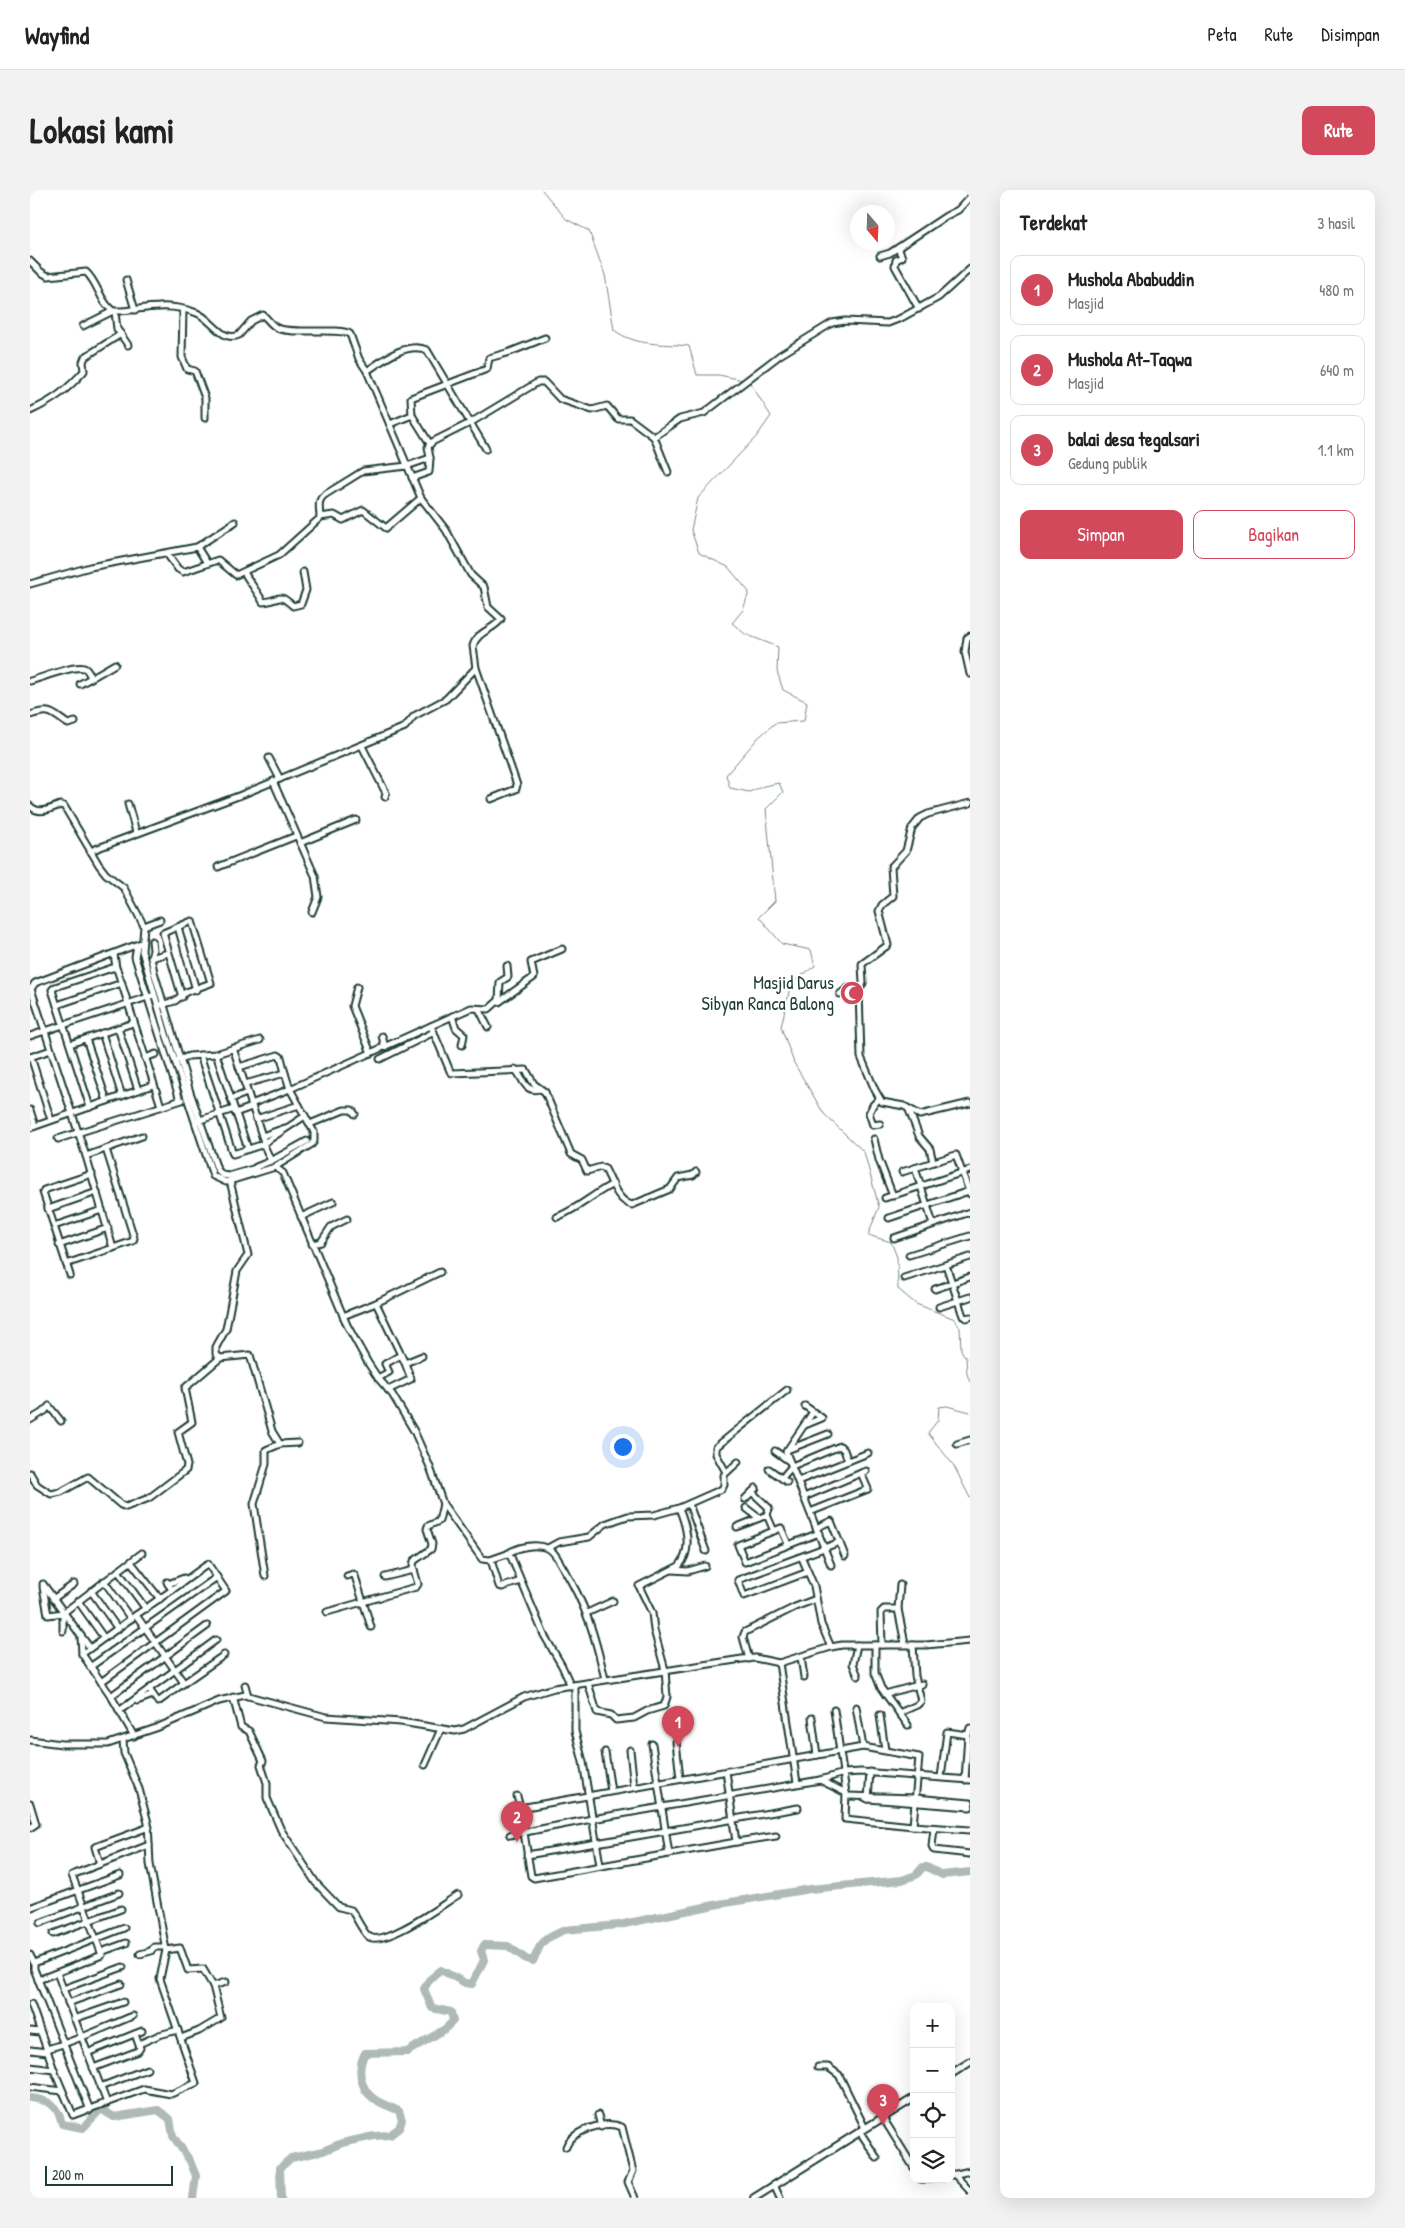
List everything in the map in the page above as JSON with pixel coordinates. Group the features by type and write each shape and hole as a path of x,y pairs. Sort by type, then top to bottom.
{"main road":[{"path":"955,2071 970,2062"},
{"path":"754,2198 910,2101"}],"street":[{"path":"880,256 898,248 946,216 954,213 970,197"},
{"path":"898,248 902,257 896,260 895,266 919,309"},
{"path":"30,261 40,272 48,276 86,272 108,307 114,311"},
{"path":"654,437 680,419 704,413 757,372 832,323 845,321 888,323 919,309 939,296 970,269"},
{"path":"126,280 134,310"},
{"path":"83,326 114,311 162,307 198,314 223,335 229,337 239,335 250,321 263,315 279,329 348,332 353,338 359,358 367,371 421,498 446,530 471,576 484,587 488,607 501,620 481,633 474,641 473,651 476,668 517,787 510,794 491,799"},
{"path":"183,310 182,357 188,369 194,371 205,398 205,418"},
{"path":"114,311 115,321 128,345"},
{"path":"30,411 46,404 64,392 84,371 83,362 85,357 121,334"},
{"path":"430,444 412,415 411,398 487,369 488,358 510,352 545,338"},
{"path":"367,371 395,354 410,349 422,348 430,354 486,449"},
{"path":"412,478 429,472 430,458 428,448 430,444 541,382 560,399 592,410 607,406 618,419 630,419 654,437 668,472"},
{"path":"390,424 412,415"},
{"path":"320,518 318,504 321,497 357,474 407,466 430,458"},
{"path":"167,554 178,569 183,572 207,562 218,560 232,574 236,575 279,555 320,518 334,515 343,520 363,510 386,528 421,498"},
{"path":"30,584 90,567 197,547 218,535 235,522"},
{"path":"197,547 207,562"},
{"path":"244,572 252,587 258,591 264,602 282,597 287,598 293,606 301,604 305,595 303,572"},
{"path":"970,636 967,638 965,647 970,674"},
{"path":"80,684 115,664"},
{"path":"30,682 64,671 82,668 87,670 91,678"},
{"path":"90,851 280,779 405,727 414,716 444,701 476,668"},
{"path":"30,715 46,711 58,715 68,724 75,722"},
{"path":"362,746 386,793 385,797"},
{"path":"269,758 280,779"},
{"path":"273,781 315,876 318,897 312,912"},
{"path":"970,803 924,816 912,828 906,851 891,867 893,896 879,908 888,945 862,964 863,983 860,989 861,1057 879,1099 882,1102 904,1106 920,1116 970,1103"},
{"path":"128,804 136,832"},
{"path":"30,806 34,810 41,812 60,805 64,806 90,851 106,874 124,888 144,926 145,931 139,944 154,992 161,1005 187,1094 220,1174 228,1176 274,1167 312,1144 314,1136 310,1124 290,1089 278,1055 239,1066"},
{"path":"300,843 356,820"},
{"path":"218,867 296,836"},
{"path":"144,926 160,920"},
{"path":"161,1005 182,997 186,992 209,985 211,980 194,922 192,921 163,934 182,997"},
{"path":"178,927 196,990"},
{"path":"152,941 153,950 151,958 154,992 167,1058 180,1100"},
{"path":"113,1248 92,1174 31,989 35,983 139,944"},
{"path":"380,1059 452,1016 471,1008 489,1009 534,977 531,962 562,949"},
{"path":"151,958 168,953"},
{"path":"114,954 116,968 160,1106"},
{"path":"497,1004 500,982 508,977 507,966"},
{"path":"90,1107 52,990 55,987 116,968"},
{"path":"57,1005 122,983"},
{"path":"357,987 352,1006 371,1053"},
{"path":"840,994 848,988 860,989"},
{"path":"30,1036 128,1004 154,992"},
{"path":"479,1009 488,1027"},
{"path":"452,1016 456,1028 464,1035 462,1044"},
{"path":"70,1044 133,1023"},
{"path":"118,1028 138,1090"},
{"path":"197,1121 251,1105 385,1047 433,1029"},
{"path":"433,1029 452,1073 526,1070 534,1084 545,1092 571,1154 582,1160 588,1171 601,1167 606,1169 621,1199 632,1205 670,1189 678,1178 693,1175 696,1172"},
{"path":"102,1034 122,1096"},
{"path":"382,1036 385,1047"},
{"path":"86,1038 107,1101"},
{"path":"167,1058 176,1059 216,1054 260,1040"},
{"path":"233,1048 271,1161"},
{"path":"51,1050 30,1057 51,1120"},
{"path":"145,1058 156,1054"},
{"path":"216,1054 248,1149"},
{"path":"200,1055 233,1154 264,1143 305,1116"},
{"path":"515,1069 527,1088 530,1090 540,1089"},
{"path":"245,1084 285,1073"},
{"path":"30,1110 33,1127 153,1085"},
{"path":"231,1099 247,1093"},
{"path":"58,1139 180,1100 187,1094"},
{"path":"879,1099 869,1113 873,1126 880,1124"},
{"path":"256,1119 298,1105"},
{"path":"310,1124 344,1110 352,1110 355,1114"},
{"path":"909,1110 919,1136 930,1149 933,1162"},
{"path":"197,1121 213,1176 222,1182 230,1181 256,1170 307,1141"},
{"path":"262,1136 289,1126"},
{"path":"86,1156 142,1136"},
{"path":"874,1139 879,1160 894,1196"},
{"path":"66,1264 133,1241 134,1238 106,1149"},
{"path":"889,1218 969,1193 956,1155 902,1172"},
{"path":"274,1167 283,1174 343,1316 378,1378 388,1390 414,1431 430,1467 443,1504 482,1559 491,1560 524,1547 548,1548 559,1542 589,1537 605,1524 628,1516 654,1515 679,1508 722,1489 724,1485 723,1477 738,1462"},
{"path":"914,1168 933,1224"},
{"path":"885,1198 970,1170"},
{"path":"70,1275 43,1195 44,1190 92,1174"},
{"path":"220,1358 216,1354 216,1347 226,1329 237,1271 246,1258 248,1251 230,1181"},
{"path":"557,1217 586,1202 596,1192 613,1184"},
{"path":"48,1209 97,1192"},
{"path":"301,1217 333,1202"},
{"path":"54,1226 102,1210"},
{"path":"894,1238 970,1212"},
{"path":"312,1244 321,1242 331,1227 347,1219"},
{"path":"59,1244 108,1228"},
{"path":"909,1255 970,1236"},
{"path":"904,1278 970,1257"},
{"path":"946,1265 963,1316 966,1318 970,1317"},
{"path":"343,1316 376,1303 440,1272"},
{"path":"935,1289 970,1277"},
{"path":"939,1307 970,1297"},
{"path":"376,1303 411,1379 388,1390"},
{"path":"30,1473 32,1481 51,1494 61,1492 85,1477 90,1477 121,1505 129,1508 149,1498 186,1470 187,1465 178,1432 192,1422 185,1388 220,1358 250,1355 272,1431 280,1444"},
{"path":"378,1378 389,1372 385,1364 401,1355"},
{"path":"405,1363 422,1356"},
{"path":"726,1472 716,1454 716,1447 787,1390"},
{"path":"30,1420 50,1406 61,1421"},
{"path":"804,1426 822,1418 805,1406"},
{"path":"813,1412 786,1452 832,1565"},
{"path":"800,1432 804,1443"},
{"path":"787,1450 828,1434"},
{"path":"957,1444 970,1442"},
{"path":"265,1576 254,1504 266,1464 266,1450 280,1444 298,1443"},
{"path":"769,1469 785,1480 791,1464 840,1446 844,1450 848,1461"},
{"path":"775,1452 791,1464"},
{"path":"798,1481 868,1453"},
{"path":"804,1497 864,1472 868,1489 810,1512"},
{"path":"737,1527 767,1515 770,1508 754,1490 746,1499"},
{"path":"327,1612 415,1588 418,1584 414,1570 416,1559 432,1547 426,1529 428,1526 440,1521 443,1504"},
{"path":"688,1504 706,1551"},
{"path":"588,1683 597,1712 611,1715 616,1720 626,1720 664,1706 667,1696 665,1670 654,1630 653,1616 639,1586 679,1566 686,1555 686,1529 679,1508"},
{"path":"746,1508 759,1518"},
{"path":"767,1515 774,1531"},
{"path":"788,1544 781,1528 738,1545 744,1562 788,1544 831,1522 845,1556"},
{"path":"808,1572 744,1596 738,1580 802,1558 840,1542"},
{"path":"548,1548 555,1555 570,1579 587,1614 593,1628 605,1679"},
{"path":"90,1648 80,1637 63,1613 52,1599 42,1584 48,1615 63,1613 142,1553"},
{"path":"507,1554 513,1560 544,1635 573,1686 575,1731 583,1762 600,1865"},
{"path":"802,1558 814,1586 821,1624 831,1647"},
{"path":"491,1560 499,1586 502,1587 521,1581"},
{"path":"131,1562 160,1599"},
{"path":"82,1654 208,1564 226,1589 224,1593 101,1682"},
{"path":"672,1570 688,1570 705,1566"},
{"path":"385,1578 414,1570"},
{"path":"118,1571 146,1609"},
{"path":"172,1590 167,1583 191,1575"},
{"path":"347,1576 355,1575 371,1627"},
{"path":"90,1667 217,1577"},
{"path":"104,1581 131,1619"},
{"path":"52,1599 74,1584"},
{"path":"900,1585 898,1609 904,1644"},
{"path":"91,1591 118,1629"},
{"path":"749,1659 743,1637 746,1632 795,1607 816,1599"},
{"path":"78,1601 104,1638"},
{"path":"587,1614 614,1602"},
{"path":"882,1644 881,1612 884,1608 898,1609"},
{"path":"63,1613 63,1631"},
{"path":"136,1615 184,1683"},
{"path":"111,1696 207,1626"},
{"path":"80,1637 82,1654 111,1696 134,1736"},
{"path":"119,1711 216,1640"},
{"path":"30,1740 89,1745 108,1744 134,1736 219,1701 248,1696 326,1717 401,1722 460,1731 524,1698 554,1688 605,1679 749,1659 779,1663 831,1647 882,1644 913,1645 970,1641"},
{"path":"857,1645 853,1664 858,1676"},
{"path":"875,1645 875,1673 885,1694 908,1725"},
{"path":"898,1713 921,1702 913,1645"},
{"path":"149,1689 158,1702 224,1654"},
{"path":"801,1657 804,1677"},
{"path":"779,1663 797,1783"},
{"path":"245,1685 248,1696"},
{"path":"885,1694 919,1685"},
{"path":"130,1703 153,1695"},
{"path":"233,1698 241,1727 249,1731 262,1761 261,1765 267,1783 267,1798 281,1830 316,1883 339,1907 351,1910 368,1936 378,1939 395,1934 458,1895"},
{"path":"856,1707 863,1747"},
{"path":"834,1710 844,1773 846,1819 970,1830"},
{"path":"880,1715 885,1750"},
{"path":"812,1718 817,1755"},
{"path":"510,1835 820,1780 844,1773 870,1772 967,1780 968,1735 970,1728"},
{"path":"425,1765 441,1729"},
{"path":"941,1777 947,1732 968,1735"},
{"path":"31,2004 72,2114 76,2115 144,2089 171,2094 196,2084 197,2081 160,1980 166,1949 150,1864 148,1827 139,1789 128,1765 122,1740"},
{"path":"676,1742 680,1779"},
{"path":"652,1744 669,1854"},
{"path":"508,1812 588,1795 863,1747 919,1757 913,1826"},
{"path":"630,1750 634,1787"},
{"path":"605,1752 611,1791"},
{"path":"726,1771 736,1842"},
{"path":"867,1797 870,1772"},
{"path":"820,1780 846,1794 970,1804"},
{"path":"517,1796 532,1878 776,1836"},
{"path":"916,1800 970,1807"},
{"path":"30,1804 36,1824 30,1828"},
{"path":"527,1855 798,1808"},
{"path":"100,1864 95,1847 148,1827"},
{"path":"934,1828 932,1846 934,1850 970,1854"},
{"path":"101,1952 72,1875 150,1845"},
{"path":"32,1907 120,1875"},
{"path":"40,1923 119,1893"},
{"path":"53,1934 121,1909"},
{"path":"34,1963 124,1928"},
{"path":"38,1980 99,1956 101,1952 126,1943"},
{"path":"140,1954 151,1951 154,1947 166,1949 180,1948 188,1970 203,1969 213,1986 221,2018 199,2031 181,2038"},
{"path":"30,1955 38,1980 90,2110"},
{"path":"63,1989 123,1967"},
{"path":"56,1973 107,2103"},
{"path":"213,1986 226,1982"},
{"path":"68,2003 121,1984"},
{"path":"74,2019 123,2002"},
{"path":"30,2050 47,2051 133,2016"},
{"path":"139,2044 178,2030"},
{"path":"87,2053 142,2031"},
{"path":"30,2032 40,2032"},
{"path":"93,2068 138,2051 140,2048 135,2034"},
{"path":"818,2067 828,2067 839,2075 863,2130 878,2158"},
{"path":"30,2068 54,2070"},
{"path":"100,2087 147,2069"},
{"path":"30,2087 62,2091"},
{"path":"598,2115 601,2126"},
{"path":"883,2118 910,2162"},
{"path":"566,2147 569,2140 578,2132 601,2126 617,2125 623,2129 633,2171 628,2182 635,2198"},
{"path":"955,2174 970,2171"},
{"path":"955,2176 970,2191"},
{"path":"774,2185 780,2198"}],"waterway":[{"path":"542,190 566,219 589,231 605,275 614,330 641,342 689,346 697,375 719,375 743,380"},
{"path":"749,381 771,416 757,436 698,498 691,530 699,553 728,567 749,592 743,610 732,623 745,634 778,647 777,671 783,690 807,702 804,721 775,723 758,738 726,775 730,788 749,792 779,783 783,792 766,809 775,901 759,917 782,944 811,950 815,966 791,983 781,1027 794,1063 824,1114 864,1152 879,1207 868,1235 891,1242 897,1257 898,1289 916,1304 955,1319 960,1328 961,1350 966,1358 967,1374 970,1382"},
{"path":"970,1412 947,1406 939,1407 938,1420 928,1433 954,1466 970,1498"},
{"path":"281,2198 280,2168 291,2158 323,2151 342,2143 374,2136 390,2135 399,2128 402,2120 399,2111 374,2099 362,2084 360,2071 362,2059 365,2053 407,2052 445,2029 453,2021 451,2012 432,2008 424,1989 429,1980 441,1970 465,1983 472,1984 484,1960 481,1951 484,1945 508,1946 526,1959 533,1961 540,1946 546,1939 564,1930 619,1925 719,1904 810,1889 902,1880 916,1875 923,1867 927,1867 942,1875 970,1872"},
{"path":"30,2098 42,2100 52,2105 58,2112 62,2124 83,2128 101,2109 114,2117 158,2110 170,2119 173,2136 190,2161 196,2176 193,2198"}],"place":[{"name":"Masjid Darus Sibyan Ranca Balong","path":"852,993"},
{"name":"Mushola Ababuddin","path":"678,1747"},
{"name":"Mushola At-Taqwa","path":"517,1842"},
{"name":"balai desa tegalsari","path":"883,2125"}]}
